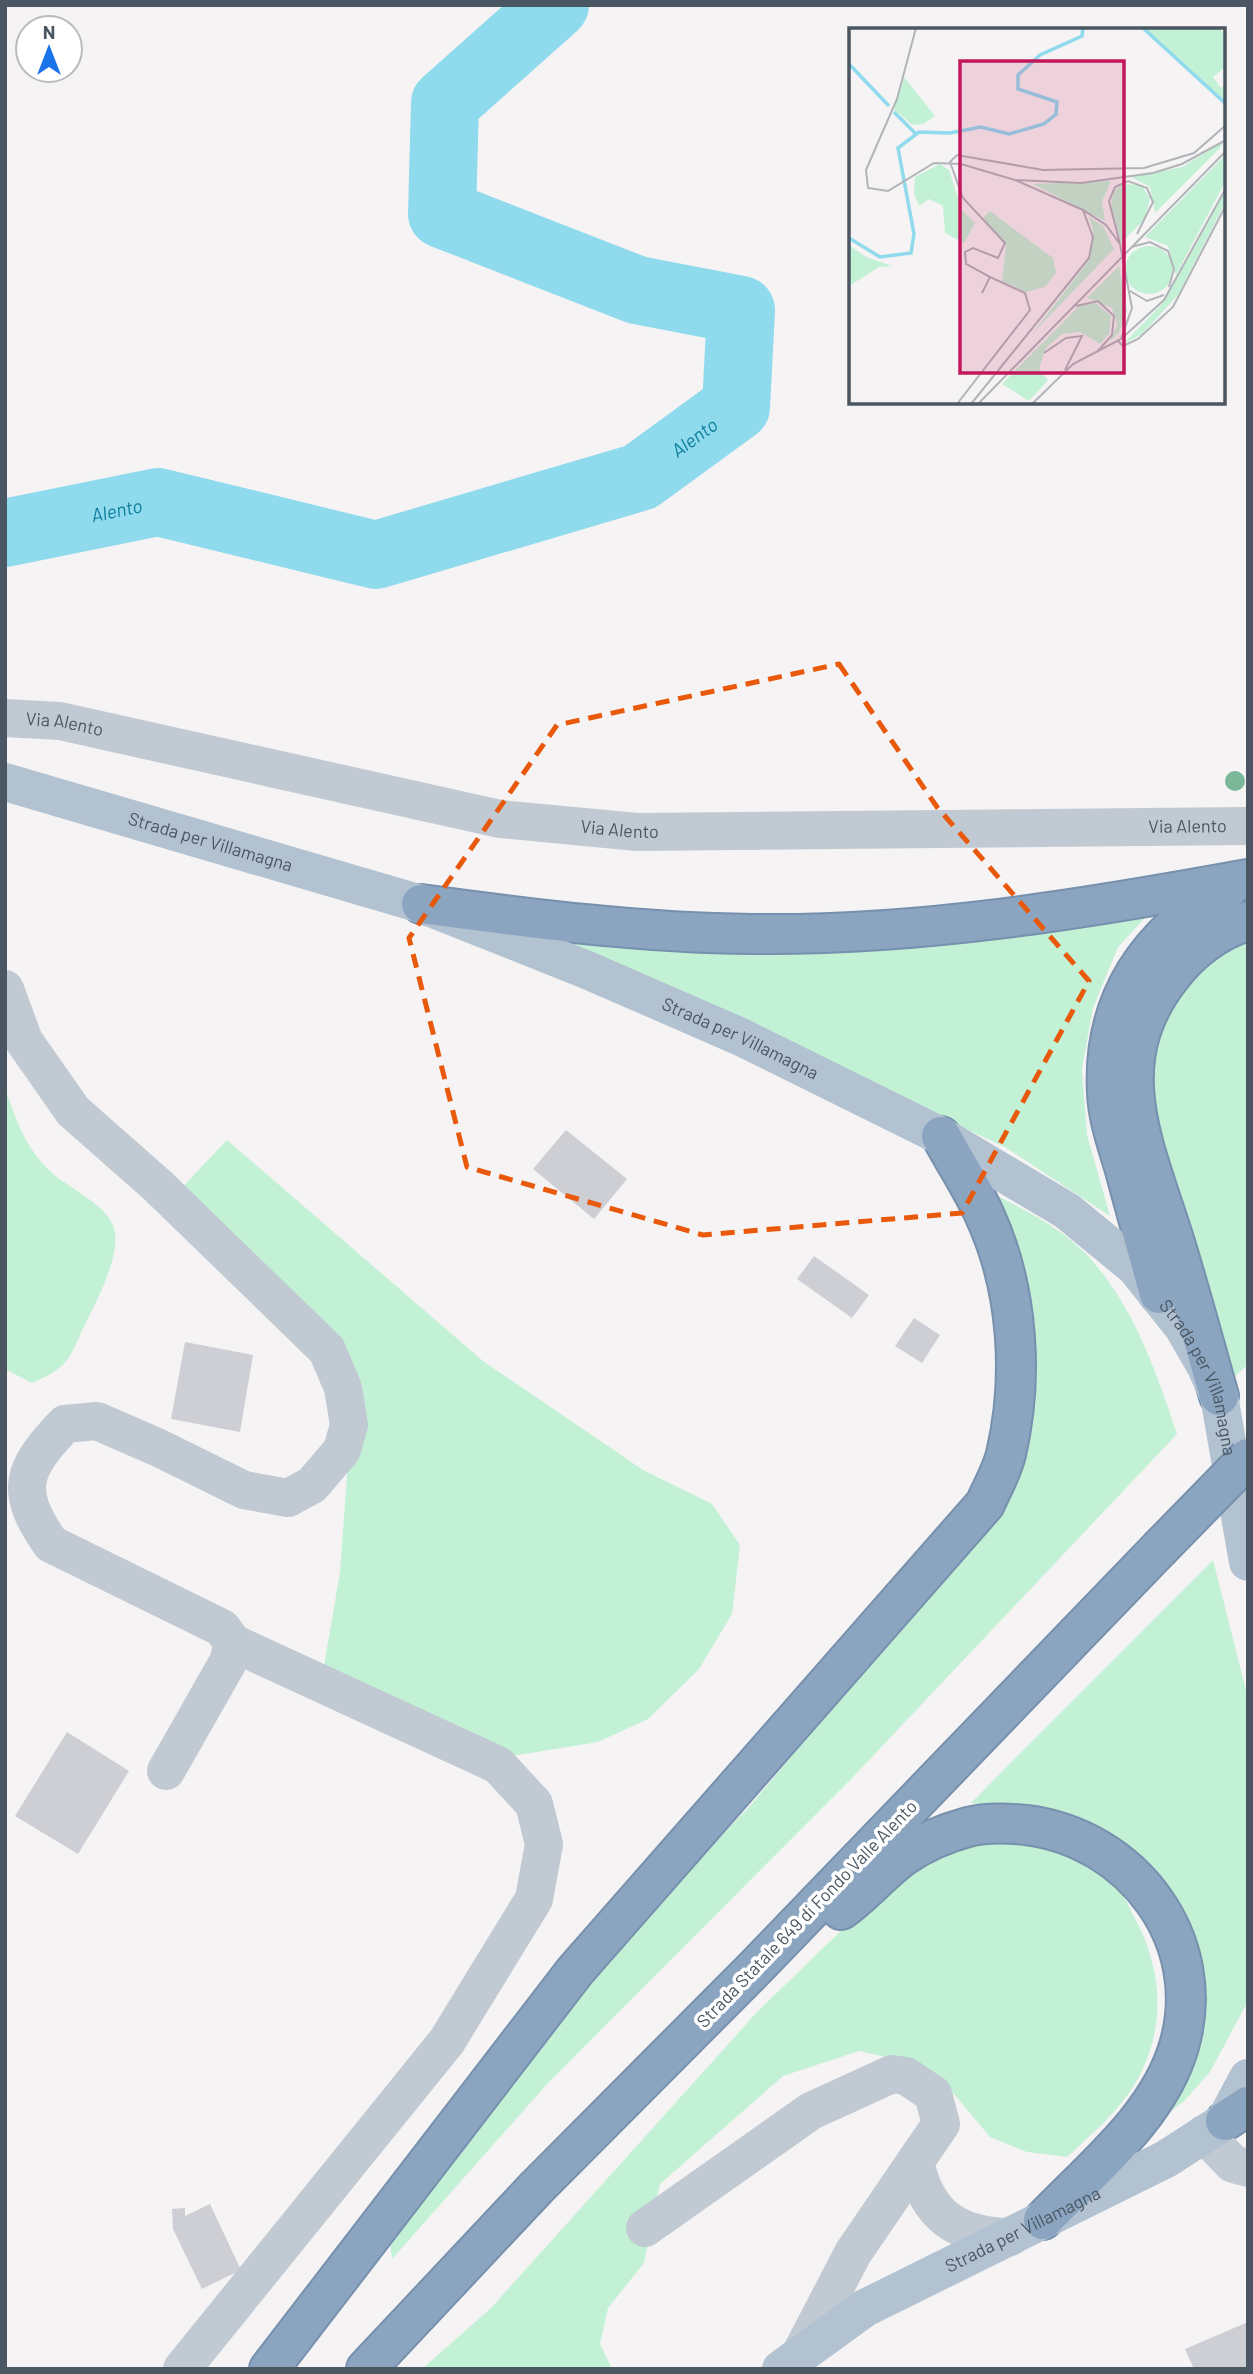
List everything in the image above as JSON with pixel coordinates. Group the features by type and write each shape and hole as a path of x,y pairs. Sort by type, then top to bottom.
{"highway":[{"path":"421,904 586,926 754,934 921,928 1087,909 1248,879"},
{"path":"1159,1294 1115,1135 1107,1095 1107,1053 1117,1010 1134,972 1166,932 1206,902 1248,879"},
{"path":"1219,1396 1170,1227 1148,1168 1135,1107 1134,1063 1139,1033 1156,995 1184,959 1217,934 1248,921"},
{"path":"270,2369 575,1971 985,1504 1006,1456 1014,1395 1014,1342 1006,1278 985,1216 941,1136"},
{"name":"Strada Statale 649 di Fondo Valle Alento","path":"366,2369 536,2188 755,1968 1248,1458"},
{"path":"755,1968 854,1900 904,1855 930,1841 970,1827 1006,1823 1053,1829 1087,1841 1127,1868 1156,1902 1178,1946 1186,1999 1180,2046 1163,2087 1136,2122 1043,2220"}],"main road":[{"name":"Strada per Villamagna","path":"5,782 421,904 587,970 741,1037 941,1136 1067,1211 1113,1246 1159,1294 1183,1326 1219,1396 1248,1562"},
{"name":"Strada per Villamagna","path":"791,2362 865,2308 1166,2159 1226,2120 1248,2078"}],"street":[{"name":"Via Alento","path":"5,718 60,721 500,819 637,832 1248,826"},
{"path":"5,989 24,1041 73,1111 158,1186 327,1350 343,1388 349,1425 342,1450 312,1485 288,1498 244,1490 159,1448 97,1422 65,1424 36,1454 26,1485 28,1503 36,1523 51,1544 222,1628 233,1643 498,1765 534,1804 544,1844 534,1899 447,2041 182,2369"},
{"path":"166,1771 228,1662 233,1643"},
{"path":"645,2228 811,2111 892,2074 906,2076 933,2094 941,2124 853,2253 791,2362"},
{"path":"1226,2120 1233,2164 1248,2168"},
{"path":"915,2162 920,2184 930,2202 952,2223 978,2236 1010,2237"}],"highlighted area":[{"path":"839,664 937,807 1089,981 962,1213 703,1235 467,1167 409,938 557,725"}],"green space":[{"path":"1150,912 1118,947 1093,1008 1082,1069 1087,1135 1110,1216 1005,1147 555,939"},
{"path":"1248,933 1248,1364 1226,1385 1151,1109 1148,1049 1199,960"},
{"path":"5,1088 17,1122 41,1162 58,1178 97,1205 112,1222 115,1232 114,1253 107,1276 69,1358 56,1371 32,1383 5,1369"},
{"path":"227,1140 483,1361 643,1470 712,1504 740,1545 732,1614 699,1669 648,1719 598,1742 507,1757 323,1672 340,1572 352,1407 175,1195"},
{"path":"981,1188 1038,1218 1065,1236 1089,1257 1105,1276 1142,1341 1177,1434 853,1777 548,2083 392,2259 389,2235 580,1982 750,1806 895,1633 1013,1467"},
{"path":"1213,1560 1248,1698 1248,2001 1210,2072 1184,2101 1143,2134 1184,1939 1035,1811 971,1803"},
{"path":"981,1837 1017,1841 1051,1849 1068,1854 1100,1871 1120,1890 1143,1935 1155,1977 1157,1998 1153,2041 1136,2082 1113,2113 1095,2131 1067,2157 1027,2152 990,2137 955,2095 917,2064 859,2051 783,2076 660,2184 644,2263 608,2308 600,2344 612,2369 422,2369 491,2308 758,2011 913,1861"}],"building":[{"path":"566,1130 627,1179 594,1219 533,1169"},
{"path":"814,1256 869,1295 852,1318 797,1279"},
{"path":"914,1318 940,1335 922,1363 895,1346"},
{"path":"185,1342 253,1355 240,1432 171,1419"},
{"path":"67,1732 129,1771 78,1854 15,1816"},
{"path":"210,2204 241,2270 202,2289 173,2229 172,2209 185,2208 185,2216"},
{"path":"1248,2322 1248,2369 1194,2369 1185,2349"}],"waterway":[{"name":"Alento","path":"5,533 158,502 376,555 640,477 736,407 741,310 637,290 442,214 445,103 555,5"}]}
